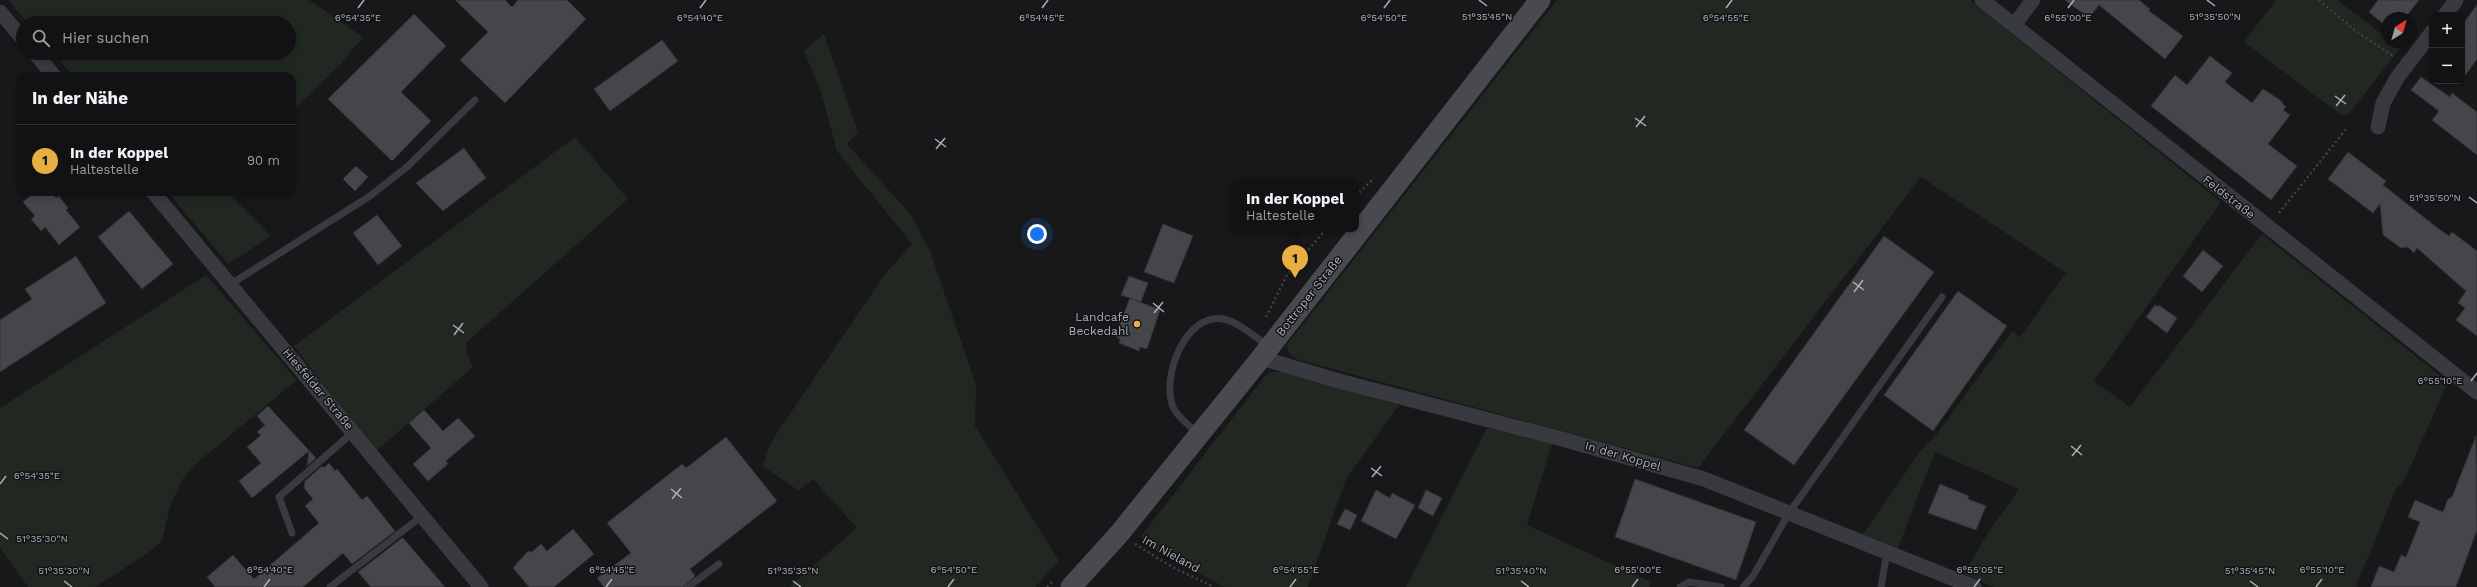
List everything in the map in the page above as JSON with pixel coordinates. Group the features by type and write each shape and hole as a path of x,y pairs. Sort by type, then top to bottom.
{"main road":[{"name":"Bottroper Straße","path":"1071,587 1119,534 1266,352 1540,0"}],"street":[{"name":"Feldstraße","path":"1982,0 2477,392"},
{"path":"2014,25 2033,0"},
{"path":"2447,12 2456,0"},
{"path":"0,12 16,31"},
{"path":"2378,127 2383,103 2407,65 2429,36"},
{"path":"41,60 51,72"},
{"name":"Hiesfelder Straße","path":"156,196 481,587"},
{"name":"In der Koppel","path":"1266,352 1339,381 1562,439 1704,479 1974,587"}],"lane":[{"path":"231,284 370,196 407,167 475,100"},
{"path":"1743,587 1753,576 1789,513 1942,297"},
{"path":"1199,435 1176,414 1172,406 1169,385 1174,360 1182,343 1194,328 1208,320 1223,320 1235,324 1266,352"},
{"path":"292,533 280,497 353,432"},
{"path":"330,587 422,516"},
{"path":"1881,587 1887,552"},
{"path":"688,587 718,564"},
{"path":"1680,587 1689,582 1721,587"}],"path":[{"path":"2319,0 2357,32 2407,65"},
{"path":"2268,228 2347,128"},
{"name":"Im Nieland","path":"1119,534 1172,567 1214,587"}],"shaded area":[{"path":"8,0 309,0 363,37 341,64 296,107 296,72 70,72 60,60 296,60 296,16 22,16"},
{"path":"1557,0 1970,0 2221,202 2094,381 2130,407 2262,234 2448,382 2404,481 2396,489 2356,586 2358,587 1994,587 1964,574 1986,536 2019,489 1935,452 1898,548 1863,535 1920,451 1936,435 2012,331 2020,337 2066,273 1921,177 1698,468 1296,359 1290,354 1286,346"},
{"path":"2276,0 2337,0 2381,33 2381,48 2400,48 2348,115 2341,115 2244,42"},
{"path":"824,34 858,132 847,144 911,215 930,251 976,385 975,426 1059,561 1035,587 789,587 857,528 813,479 799,491 763,466 767,451 777,433 885,274 912,244 837,151 821,92 804,51"},
{"path":"575,137 628,199 467,342 466,351 473,367 375,452 294,346"},
{"path":"171,196 231,196 271,236 228,264"},
{"path":"206,275 297,380 198,462 181,481 170,507 162,541 145,555 95,587 28,587 0,548 0,408"},
{"path":"1272,372 1282,372 1399,405 1346,479 1308,587 1225,587 1149,547 1141,536 1266,375"},
{"path":"1487,428 1552,444 1527,525 1651,582 1649,587 1406,587"}],"building":[{"path":"455,0 505,0 512,7 518,0 567,0 586,19 505,103 460,60 488,32"},
{"path":"2065,0 2139,0 2150,9 2149,11 2183,36 2165,59 2099,5 2089,18"},
{"path":"2378,0 2419,0 2410,12 2381,12 2381,22 2369,12"},
{"path":"2477,5 2477,59 2465,76 2465,48 2465,21"},
{"path":"414,14 446,46 401,92 431,121 392,161 328,99"},
{"path":"662,40 678,61 610,111 594,89"},
{"path":"2210,56 2232,73 2225,82 2252,103 2263,89 2280,100 2286,107 2283,110 2290,115 2268,144 2297,166 2271,200 2151,106 2175,75 2187,85"},
{"path":"2421,77 2429,84 2450,97 2452,93 2477,112 2477,155 2432,120 2439,111 2411,90"},
{"path":"464,148 486,178 443,211 416,183"},
{"path":"2348,152 2386,181 2383,185 2435,226 2449,236 2452,232 2477,251 2477,336 2456,320 2465,308 2458,303 2466,291 2417,248 2414,253 2408,247 2401,248 2383,235 2380,204 2373,213 2328,179"},
{"path":"356,166 368,177 355,191 343,179"},
{"path":"30,196 54,196 56,198 59,196 68,208 66,210 80,227 59,245 45,227 41,231 31,219 35,216 23,202"},
{"path":"129,211 173,264 142,289 98,237"},
{"path":"377,215 402,246 378,265 353,233"},
{"path":"1163,224 1193,236 1174,283 1144,272"},
{"path":"1884,236 1934,272 1794,465 1744,430"},
{"path":"2203,250 2223,266 2202,292 2183,276"},
{"path":"76,256 106,303 0,372 0,320 32,299 25,289"},
{"path":"1129,276 1148,283 1141,302 1121,295"},
{"path":"1958,291 2007,326 1933,431 1884,395"},
{"path":"1130,298 1160,310 1147,349 1140,347 1139,351 1119,343 1120,339 1115,336"},
{"path":"2155,305 2158,307 2159,305 2177,318 2167,333 2146,317"},
{"path":"268,406 316,458 307,466 309,451 252,498 239,481 261,463 247,447 261,435 257,432 265,425 257,416"},
{"path":"424,410 443,431 458,418 475,436 446,461 448,464 428,481 413,464 431,448 409,423"},
{"path":"2476,436 2477,530 2456,587 2371,587 2379,566 2394,572 2401,555 2406,557 2420,522 2408,517 2415,500 2443,512 2448,499 2452,497"},
{"path":"726,437 777,501 690,569 695,576 683,587 604,587 597,578 631,553 607,523 682,464 686,468"},
{"path":"329,463 335,471 337,469 362,500 367,496 395,531 352,564 343,553 303,587 215,587 207,577 233,555 254,579 319,523 305,506 313,499 304,488 305,481 322,466 324,468"},
{"path":"1635,479 1756,522 1736,580 1615,537"},
{"path":"1940,484 1969,496 1968,499 1986,506 1976,530 1928,513"},
{"path":"1376,490 1390,498 1392,493 1415,505 1396,539 1361,521"},
{"path":"1426,490 1442,498 1433,516 1418,508"},
{"path":"1345,509 1357,515 1350,530 1337,524"},
{"path":"573,529 594,554 554,587 529,587 513,568 528,551 532,552 541,544 547,551"},
{"path":"402,538 445,587 371,587 358,572"}],"place":[{"name":"In der Koppel","path":"1295,278"},
{"name":"Landcafe Beckedahl","path":"1137,324"}]}
